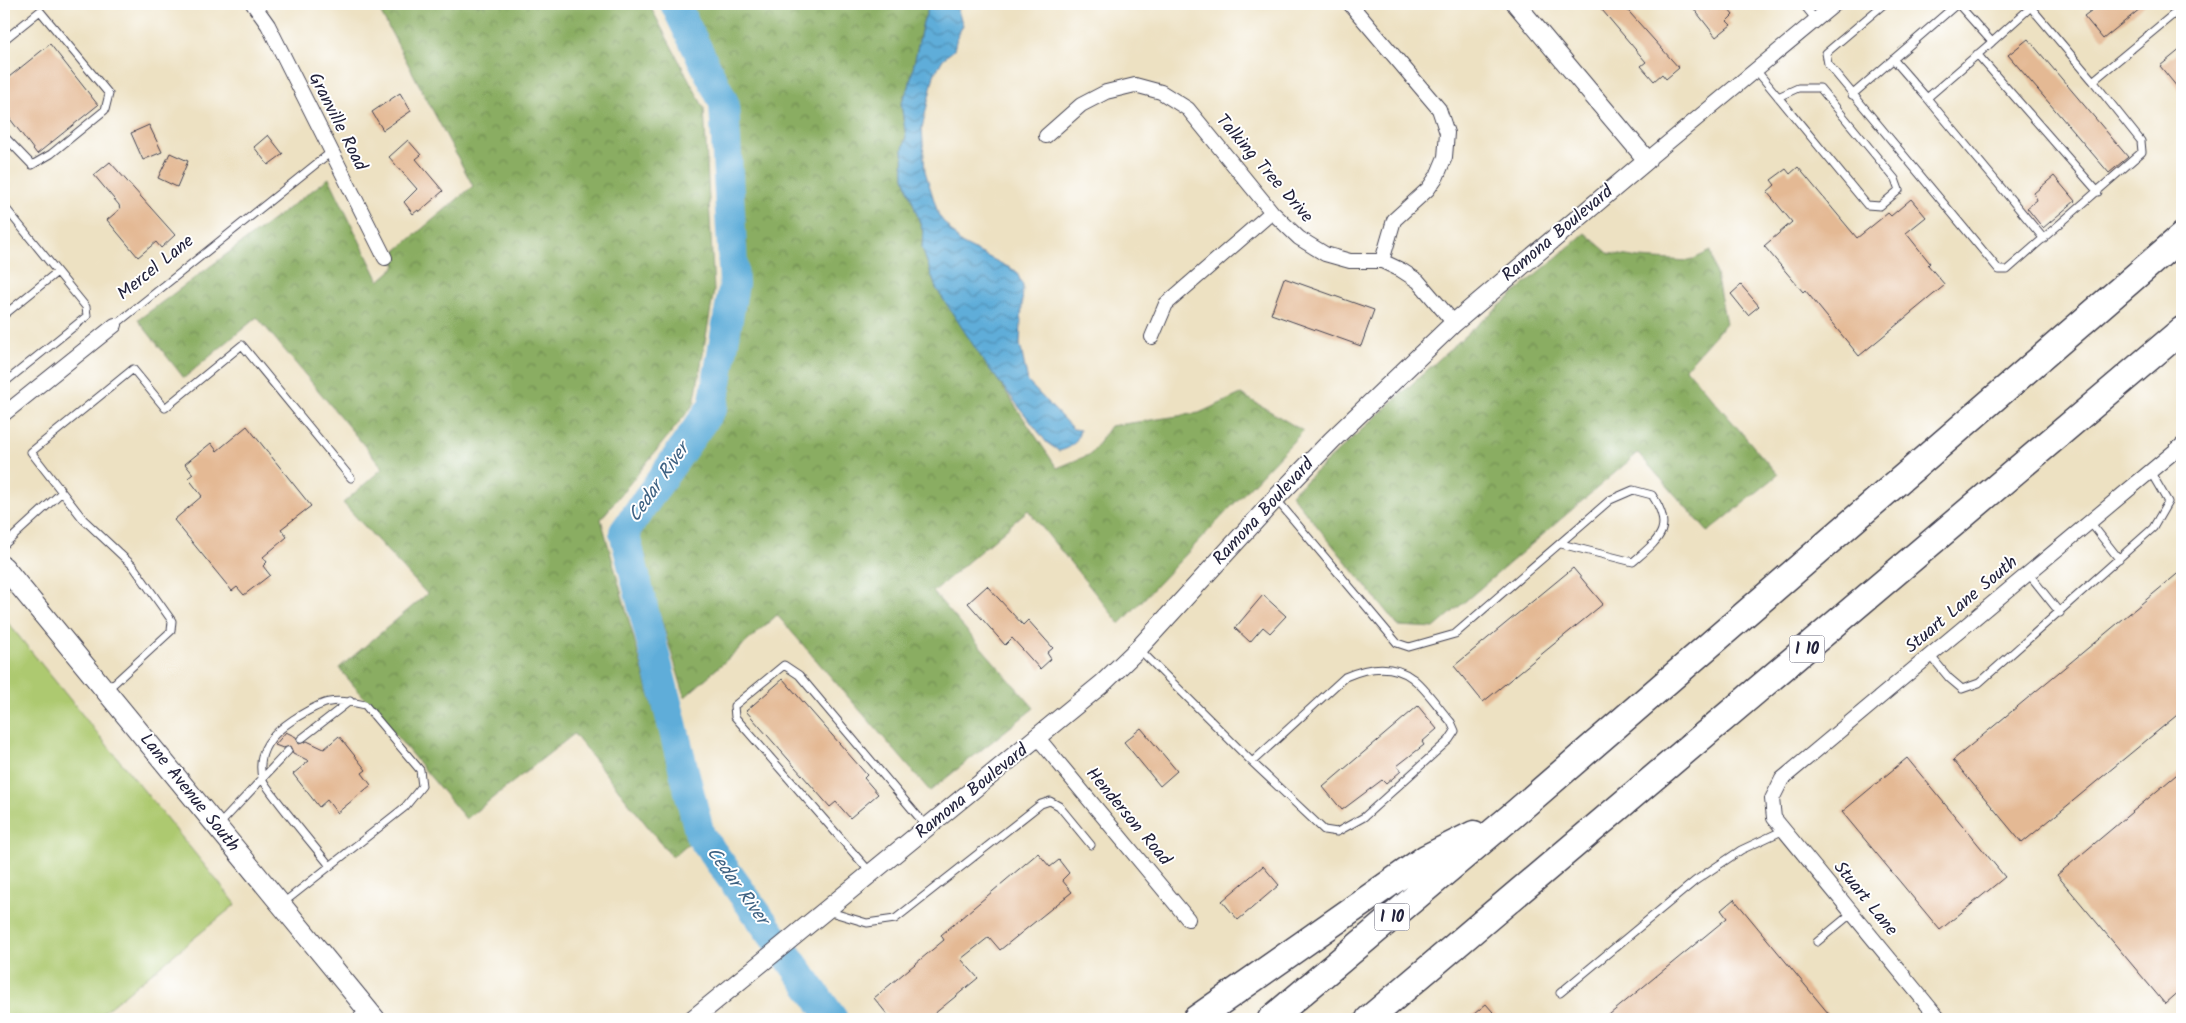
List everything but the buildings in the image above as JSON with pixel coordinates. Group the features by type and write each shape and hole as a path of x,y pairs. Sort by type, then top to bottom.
{"highway":[{"name":"I 10","path":"1271,1019 1513,815 2182,236"},
{"name":"I 10","path":"1370,1019 2182,330"},
{"path":"1196,1019 1426,858 1513,815"},
{"path":"1381,1019 1431,967"}],"main road":[{"name":"Lane Avenue South","path":"4,567 281,904 365,1016"}],"street":[{"name":"Granville Road","path":"253,4 268,25 385,258"},
{"path":"1350,4 1439,109 1447,133 1445,157 1437,176 1428,189 1394,220 1382,261"},
{"path":"1516,4 1647,160"},
{"name":"Ramona Boulevard","path":"693,1019 753,972 1103,683 1139,648 1276,498 1332,440 1454,323 1835,4"},
{"name":"Talking Tree Drive","path":"1046,136 1081,106 1106,92 1135,85 1161,92 1188,109 1272,212 1299,238 1325,254 1350,261 1382,261 1401,270 1418,281 1454,323"},
{"path":"1152,337 1166,304 1272,212"},
{"name":"Mercel Lane","path":"4,414 115,325"},
{"name":"Stuart Lane South","path":"1772,799 1782,779 2182,445"},
{"name":"Henderson Road","path":"1038,738 1188,920"},
{"name":"Stuart Lane","path":"1772,799 1774,818 1939,1019"}],"lane":[{"path":"1803,4 1816,20"},
{"path":"1884,4 1826,53 1828,64 1999,270 2007,270 2142,152 2141,140 2030,5 1992,42 1927,98"},
{"path":"1852,95 1958,4 1992,42"},
{"path":"2093,81 2175,13 2177,4"},
{"path":"4,40 40,10 109,94 105,110 51,154 32,165 4,136"},
{"path":"1977,54 2098,192"},
{"path":"1893,59 2044,239"},
{"path":"1756,70 1778,97 1867,205 1880,206 1899,190 1895,179 1820,88 1798,88 1778,97"},
{"name":"Mercel Lane","path":"115,325 331,152"},
{"path":"4,206 86,307 87,316 4,383"},
{"path":"4,315 57,272"},
{"path":"105,691 171,631 172,621 133,566 83,519 31,452 133,370 165,408 242,345 351,478"},
{"path":"1930,655 1949,678 1962,689 1978,683 2060,613 2153,528 2168,502 2150,472"},
{"path":"1276,498 1397,643 1409,647 1455,634 1610,500 1633,490 1652,495 1662,509 1664,523 1659,540 1633,562 1561,544"},
{"path":"4,544 62,492"},
{"path":"2090,522 2119,559"},
{"path":"2028,573 2060,613"},
{"path":"1139,648 1252,762 1324,830 1337,832 1364,817 1449,740 1454,731 1451,722 1412,678 1378,668 1364,669 1345,677 1252,762"},
{"path":"872,874 735,717 734,706 784,666 799,675 928,828"},
{"path":"281,904 405,808 422,786 420,770 366,705 350,701 332,700 326,702 312,708 280,728 266,742 262,759 262,780 330,866"},
{"path":"301,739 350,701"},
{"path":"217,827 288,751"},
{"path":"827,911 866,923 895,919 1041,804 1050,801 1060,806 1091,845"},
{"path":"1560,993 1695,881 1741,850 1784,830"},
{"path":"1817,942 1852,913"}],"green space":[{"path":"376,4 649,4 704,108 714,291 694,404 601,519 690,842 672,857 574,734 466,819 339,668 427,594 343,503 383,468 257,317 184,378 138,320 329,178 379,281 396,266 391,255 473,186"},
{"path":"687,4 930,4 923,22 909,87 901,103 906,137 903,149 904,177 923,232 922,248 936,288 1057,468 1091,454 1110,426 1199,413 1241,394 1303,431 1120,624 1028,510 933,592 1034,708 930,791 777,615 685,697 636,537 721,410 743,286 735,98"},
{"path":"1585,233 1608,253 1639,258 1689,261 1711,251 1726,323 1686,368 1778,475 1708,532 1638,453 1434,628 1398,626 1291,494 1469,332"},
{"path":"4,618 236,904 95,1019 4,1019"}],"water":[{"path":"930,4 961,4 958,11 963,25 957,37 954,50 943,59 934,75 922,128 925,171 939,216 961,243 1016,271 1023,286 1020,344 1028,382 1073,429 1080,430 1073,444 1064,450 1059,451 1047,443 987,366 936,288 922,248 923,232 904,177 903,149 906,137 901,103 909,87 923,22"}],"waterway":[{"name":"Cedar River","path":"675,4 724,103 734,284 713,406 624,532 700,835 833,1019"}]}
